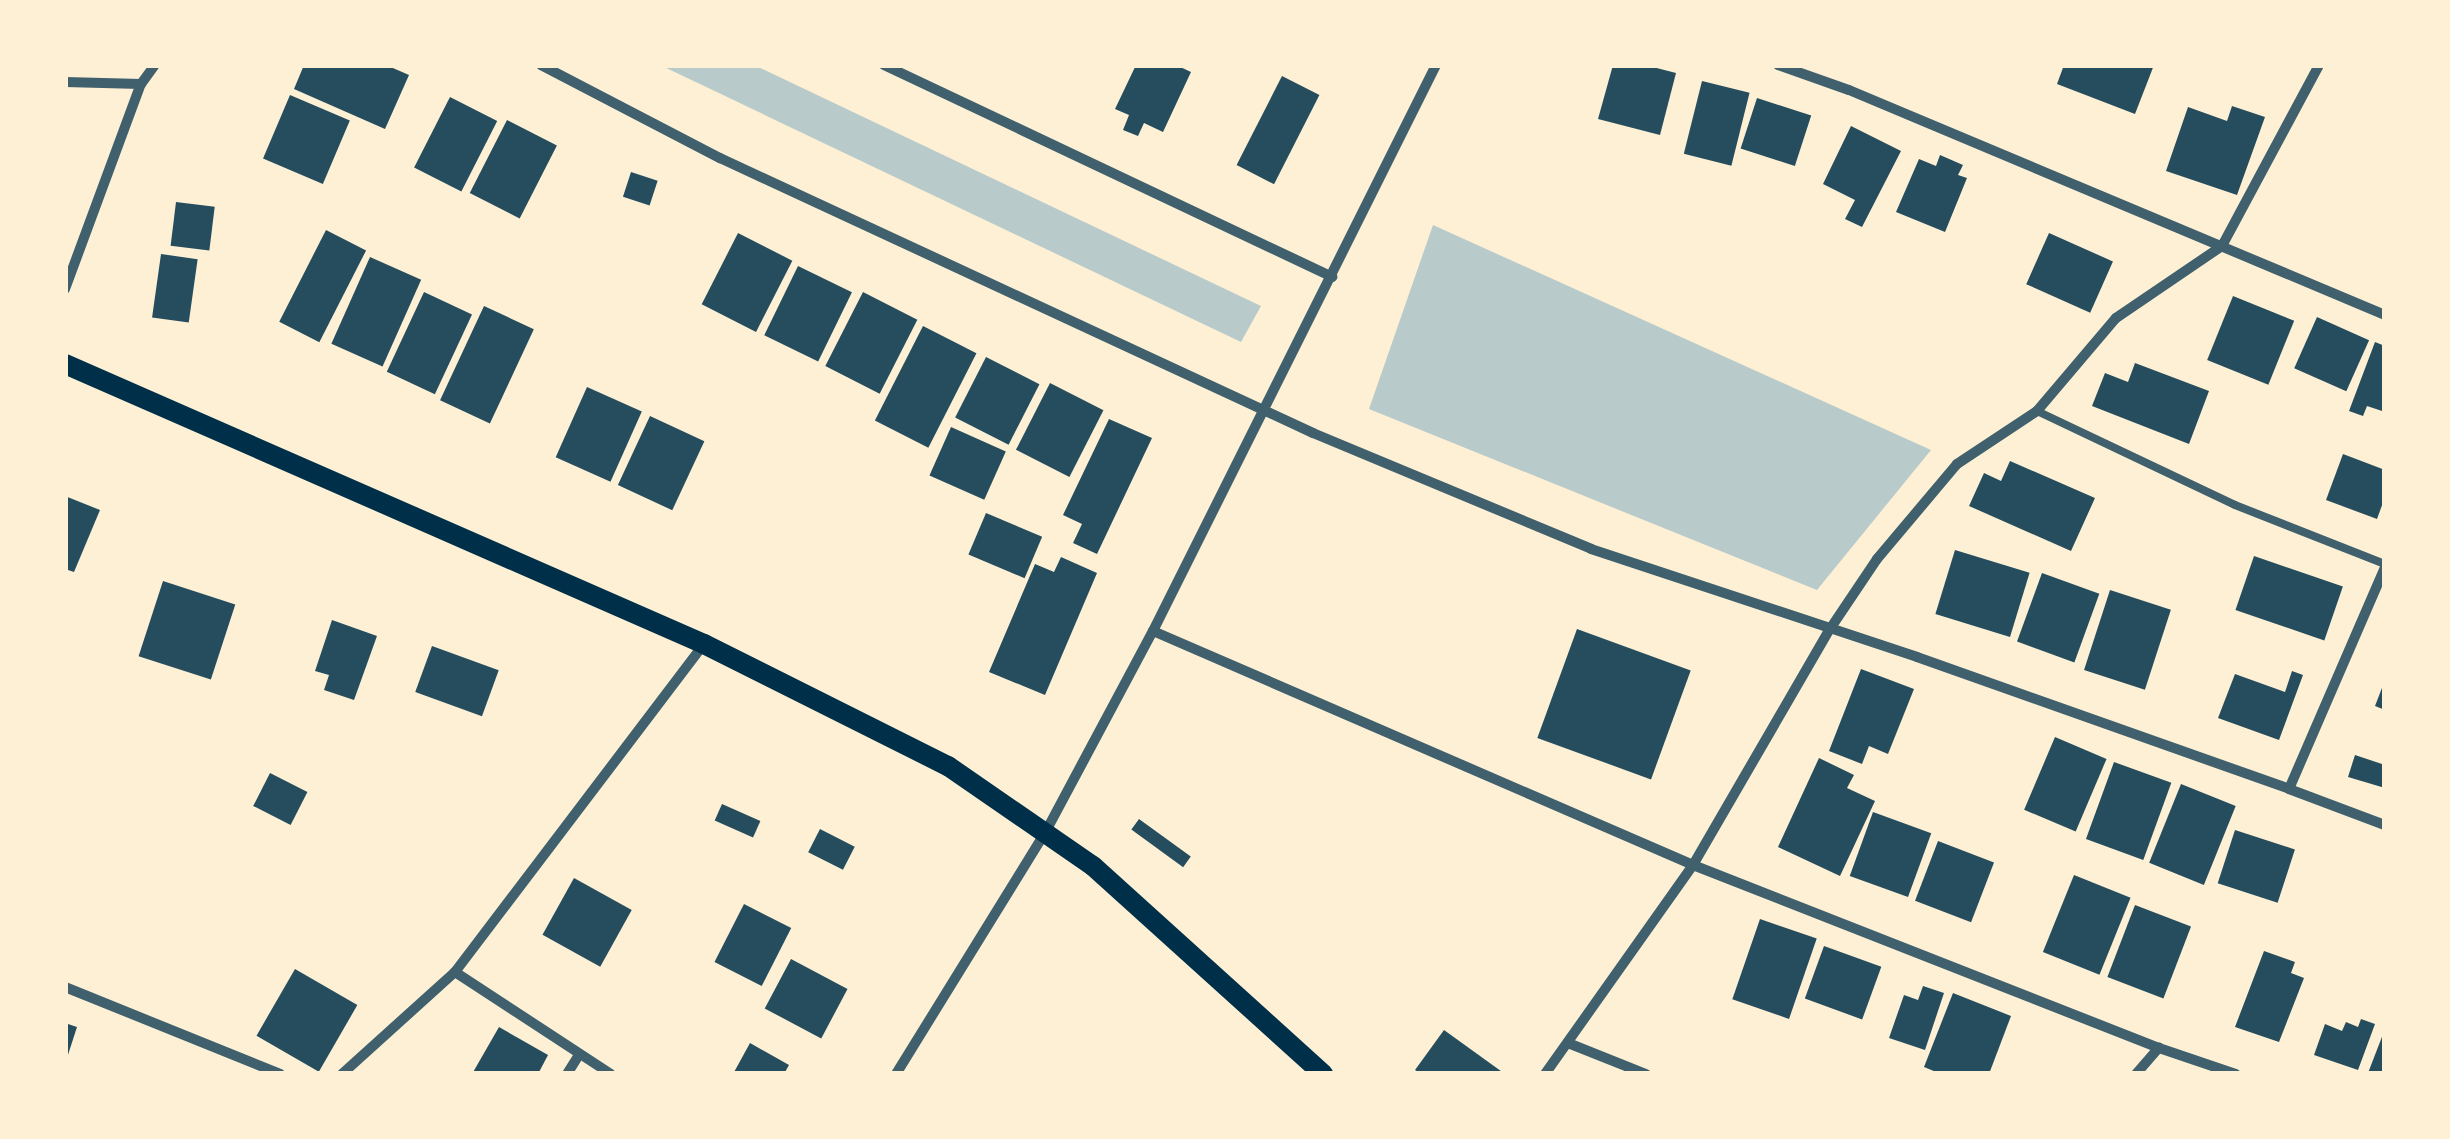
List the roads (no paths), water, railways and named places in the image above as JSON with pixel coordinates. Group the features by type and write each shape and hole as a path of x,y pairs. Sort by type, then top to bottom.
{"main road":[{"path":"65,364 704,644 948,766 1093,866 1323,1074"}],"street":[{"path":"65,289 140,84 155,65"},
{"path":"541,65 720,158 1262,409 1591,549 2289,789 2385,826"},
{"path":"884,65 1332,276"},
{"path":"896,1074 1045,833 1153,631 1436,65"},
{"path":"1778,65 2385,315"},
{"path":"1545,1074 1694,865 1830,629 1876,559 1957,464 2037,411 2116,318 2222,246 2318,65"},
{"path":"65,82 140,84"},
{"path":"2289,789 2385,566"},
{"path":"1153,631 1694,865 2159,1048 2236,1074"},
{"path":"342,1074 455,972 704,644"},
{"path":"455,972 612,1074"},
{"path":"65,986 280,1074"},
{"path":"1568,1043 1646,1074"},
{"path":"2136,1074 2159,1048"},
{"path":"567,1074 579,1055"}],"lane":[{"path":"2037,411 2235,505 2385,566"}]}
